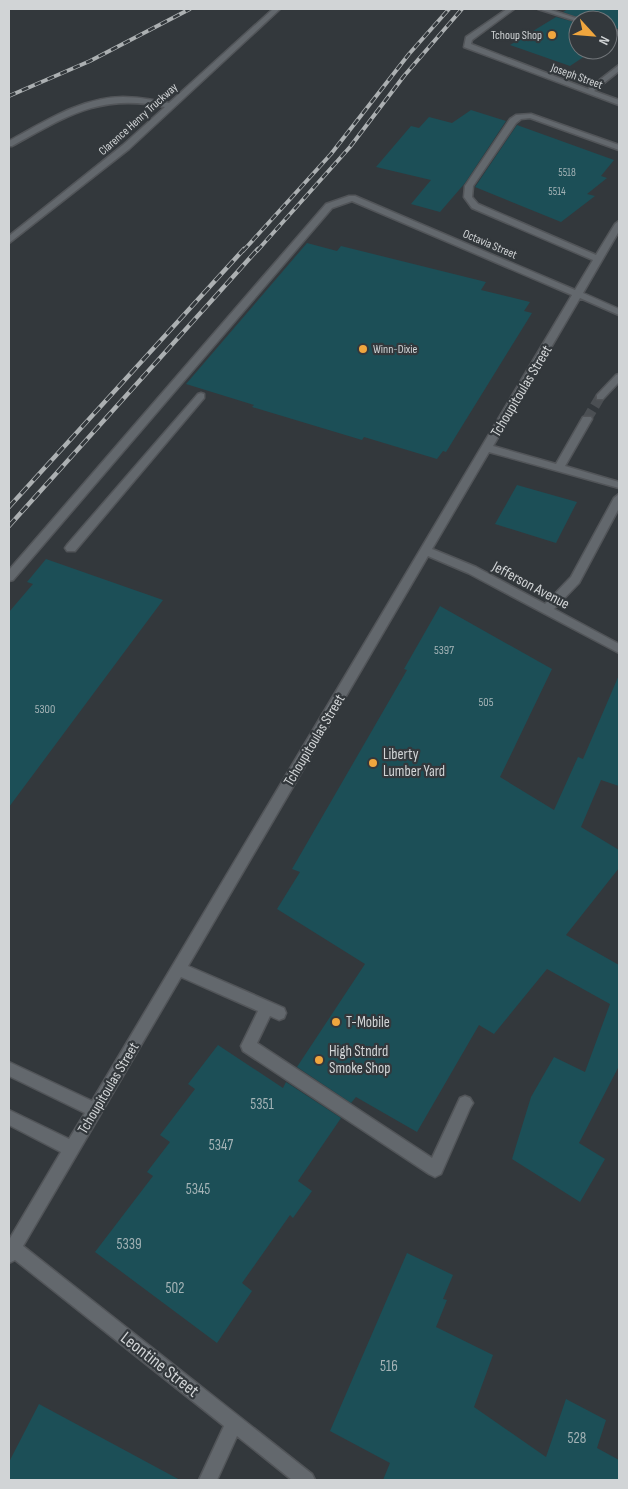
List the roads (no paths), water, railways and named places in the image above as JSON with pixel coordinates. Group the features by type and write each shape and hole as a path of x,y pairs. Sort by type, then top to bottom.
{"street":[{"name":"Clarence Henry Truckway","path":"9,240 126,147 277,9"},
{"name":"Joseph Street","path":"511,9 469,39 467,45 528,70 619,103"},
{"path":"541,9 568,17"},
{"path":"589,92 618,69"},
{"path":"9,144 74,110 96,103 139,100 171,106"},
{"path":"599,259 476,206 468,200 466,194 469,186 513,121 518,117 531,116 619,148"},
{"name":"Octavia Street","path":"9,577 329,206 352,198 619,312"},
{"name":"Tchoupitoulas Street","path":"11,1252 619,224"},
{"path":"600,397 619,376"},
{"path":"71,548 201,396"},
{"path":"559,468 587,419"},
{"path":"487,448 619,486"},
{"path":"546,610 575,580 619,498"},
{"name":"Jefferson Avenue","path":"426,552 472,570 619,649"},
{"path":"178,970 273,1010 248,1046 435,1169 465,1103"},
{"path":"9,1069 95,1110"},
{"path":"9,1117 72,1149"},
{"name":"Leontine Street","path":"11,1252 306,1480"},
{"path":"208,1480 234,1424"}],"tunnel":[{"path":"587,419 600,397"}],"railway":[{"path":"9,96 90,61 190,9"},
{"path":"243,251 331,154 409,54 449,9"},
{"path":"257,251 350,147 404,76 462,9"},
{"path":"9,507 244,249"},
{"path":"9,526 258,249"}],"place":[{"name":"Tchoup Shop","path":"552,35"},
{"name":"Winn-Dixie","path":"363,349"},
{"name":"Liberty Lumber Yard","path":"373,763"},
{"name":"T-Mobile","path":"336,1022"},
{"name":"High Stndrd Smoke Shop","path":"319,1060"}]}
